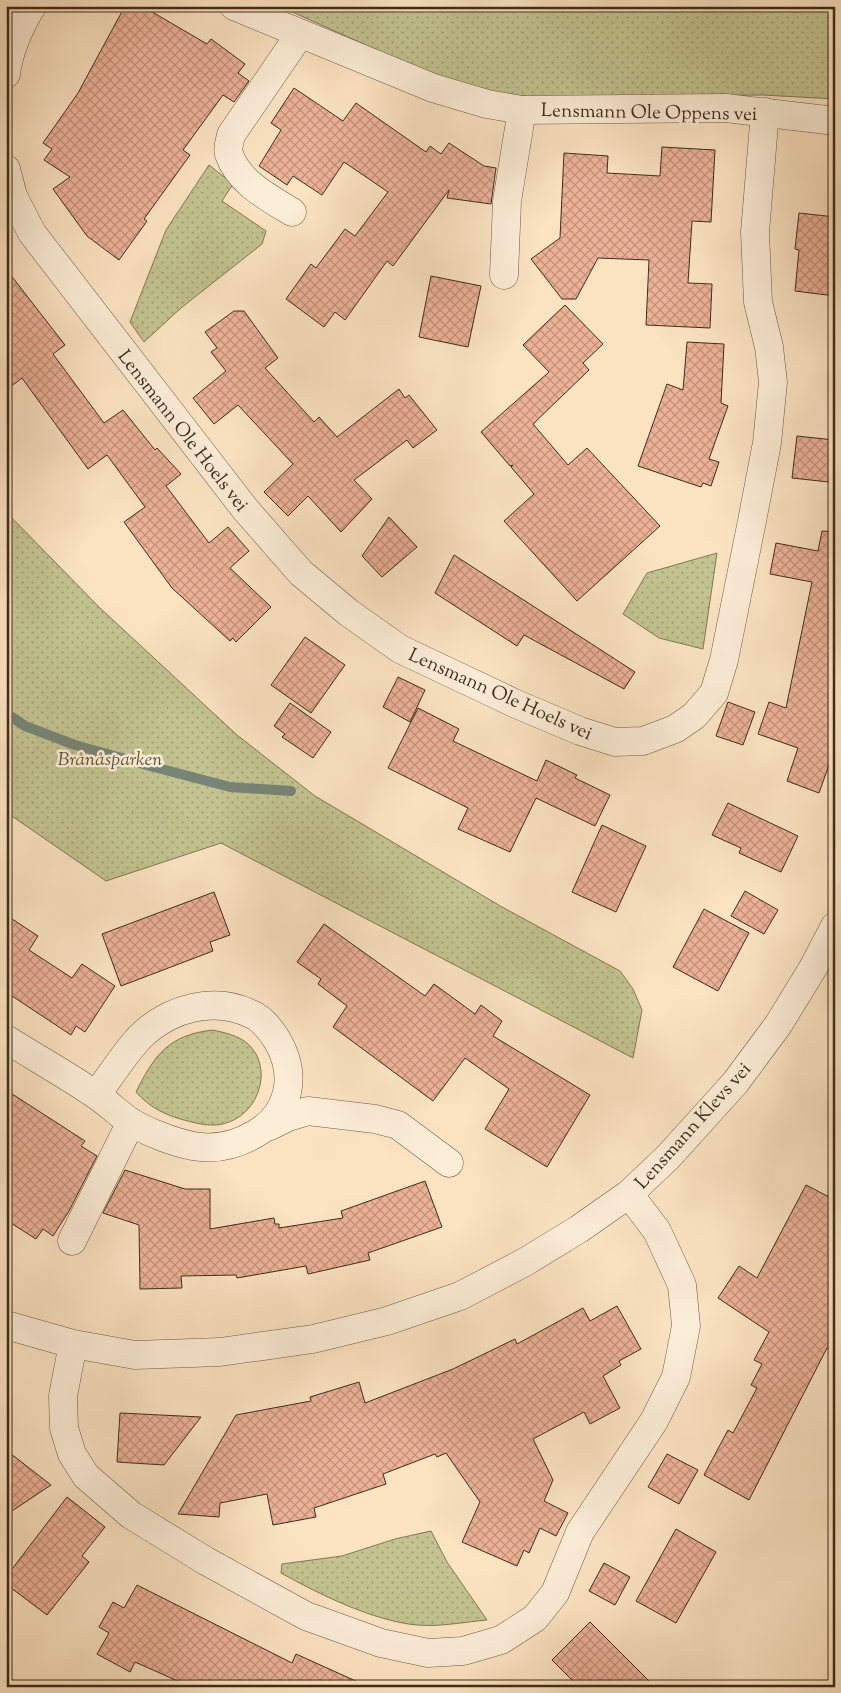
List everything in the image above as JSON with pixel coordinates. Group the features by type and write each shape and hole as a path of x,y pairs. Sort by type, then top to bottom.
{"street":[{"path":"6,74 8,61 23,20 32,6"},
{"name":"Lensmann Ole Oppens vei","path":"234,6 433,88 487,104 522,110 726,108 835,122"},
{"path":"292,212 258,191 238,170 228,153 231,135 235,128 300,34"},
{"name":"Lensmann Ole Oppens vei","path":"504,275 507,201 522,110"},
{"name":"Lensmann Ole Hoels vei","path":"6,169 13,196 32,233 229,489 301,573 349,613 400,649 514,703 580,731 615,742 643,741 675,729 694,716 714,693 724,660 752,522 766,443 773,382 769,347 758,302 755,232 765,112"},
{"name":"Lensmann Klevs vei","path":"6,1325 72,1344 135,1355 220,1352 313,1339 387,1321 460,1296 525,1262 579,1229 629,1194 668,1157 735,1082 778,1025 813,968 835,926"},
{"path":"96,1096 142,1036 159,1022 182,1009 208,1006 230,1007 252,1014 271,1031 288,1066 289,1084 286,1097 270,1126"},
{"path":"6,1039 96,1096 131,1122 167,1138 193,1146 222,1147 248,1138 288,1117 308,1111 375,1119 398,1126 449,1163"},
{"path":"72,1242 131,1122"},
{"path":"72,1344 62,1396 64,1428 72,1454 86,1476 131,1515 206,1561 306,1616 380,1643 428,1653 464,1651 501,1640 535,1618 555,1593 580,1532 654,1421 676,1377 686,1326 682,1285 657,1231 629,1194"}],"green space":[{"path":"279,6 835,6 835,99 763,95 505,97 417,68"},
{"path":"209,165 233,184 222,201 266,231 262,244 181,308 144,342 130,322 166,230"},
{"name":"Brånåsparken","path":"6,512 100,608 237,735 315,796 502,907 620,971 633,989 642,1010 633,1058 221,843 106,881 6,812"},
{"path":"717,553 703,649 659,638 623,614 647,573"},
{"path":"213,1030 240,1038 256,1054 260,1064 260,1088 249,1108 240,1116 218,1125 195,1123 158,1110 136,1092 150,1067 165,1049 185,1036"},
{"path":"431,1531 447,1562 487,1620 434,1625 400,1622 347,1605 281,1573 282,1564 342,1556 395,1539"}],"building":[{"path":"125,6 142,6 207,44 211,39 245,64 238,73 249,81 234,102 223,95 183,150 190,155 144,219 147,221 119,260 87,236 53,189 70,177 44,160 52,149 43,143 78,93"},
{"path":"294,88 343,121 356,103 426,152 430,146 441,154 449,143 484,166 496,168 491,204 447,198 449,190 393,266 387,261 345,320 335,312 324,327 286,299 311,264 316,268 345,229 355,236 388,192 344,162 322,195 293,176 287,185 259,166 281,130 271,123"},
{"path":"662,147 715,150 711,222 692,221 688,283 712,284 710,328 646,325 649,260 598,258 576,299 562,299 531,259 560,238 564,153 608,156 607,173 660,176"},
{"path":"799,213 835,217 835,296 795,291 799,250 795,249"},
{"path":"6,269 65,345 53,354 104,423 123,410 155,450 157,448 181,474 166,486 209,543 228,527 249,551 230,568 271,607 236,642 233,638 230,641 172,588 124,522 145,507 107,455 88,469 22,378 6,390"},
{"path":"431,276 481,286 468,347 419,337"},
{"path":"565,305 603,344 583,363 589,370 533,424 568,465 587,448 660,526 577,601 504,521 534,494 511,467 513,465 510,466 481,432 549,372 523,345"},
{"path":"234,311 244,311 278,358 265,368 314,422 319,417 337,437 399,389 405,398 409,395 437,430 413,448 407,440 354,480 372,499 341,532 308,496 288,516 264,492 293,464 238,405 214,424 193,398 226,371 211,352 217,348 205,332"},
{"path":"687,342 724,344 721,403 728,406 709,459 719,462 711,486 703,483 701,487 638,466 667,384 683,390"},
{"path":"797,436 834,440 829,482 792,478"},
{"path":"389,517 417,547 382,577 362,556"},
{"path":"822,531 835,532 835,748 819,793 787,781 798,748 758,734 769,702 786,708 812,582 770,574 776,543 818,551"},
{"path":"454,555 635,672 624,689 524,635 517,646 435,593"},
{"path":"305,637 345,665 311,713 271,685"},
{"path":"398,677 425,690 410,722 383,707"},
{"path":"728,702 755,712 743,745 716,736"},
{"path":"290,703 331,732 313,758 282,737 285,734 274,726"},
{"path":"418,708 459,729 453,741 537,781 546,760 577,775 575,778 610,795 595,826 536,798 510,852 458,829 468,808 388,768"},
{"path":"728,803 798,836 781,872 739,853 741,848 712,835"},
{"path":"602,825 646,846 616,912 572,892"},
{"path":"745,891 778,910 764,934 731,916"},
{"path":"214,892 230,935 210,942 213,951 121,986 102,934"},
{"path":"704,909 749,933 718,991 673,967"},
{"path":"6,915 38,936 29,950 72,978 82,964 115,986 85,1032 76,1026 71,1035 6,992"},
{"path":"324,924 425,996 434,984 475,1014 481,1005 502,1021 493,1036 590,1095 547,1167 485,1129 509,1089 465,1058 433,1101 333,1027 347,1006 318,984 321,979 297,962"},
{"path":"6,1090 85,1141 81,1146 97,1156 69,1211 53,1236 43,1229 36,1239 6,1220"},
{"path":"125,1170 185,1189 210,1189 210,1229 274,1218 275,1224 279,1224 279,1228 343,1218 341,1211 425,1181 442,1227 368,1253 370,1260 308,1274 306,1266 237,1278 236,1275 181,1276 182,1288 140,1289 139,1225 103,1213"},
{"path":"806,1185 835,1200 835,1352 827,1348 749,1500 704,1475 728,1430 733,1433 757,1388 751,1385 762,1364 754,1360 769,1332 718,1298 739,1266 757,1278"},
{"path":"617,1306 641,1349 619,1361 621,1365 603,1376 620,1408 590,1424 584,1412 533,1439 553,1480 544,1501 568,1513 556,1536 540,1528 529,1553 524,1550 517,1566 462,1542 480,1502 446,1453 437,1457 435,1454 383,1474 386,1484 314,1508 316,1517 273,1525 267,1494 220,1503 219,1517 178,1514 236,1415 311,1401 310,1397 359,1382 365,1403 453,1369 515,1339 517,1344 583,1308 590,1321"},
{"path":"120,1413 201,1417 164,1465 117,1462"},
{"path":"6,1450 51,1485 6,1515"},
{"path":"667,1454 698,1470 679,1504 648,1487"},
{"path":"67,1497 105,1527 82,1556 89,1562 47,1615 6,1584 6,1577"},
{"path":"676,1529 716,1552 676,1623 636,1601"},
{"path":"604,1563 630,1577 615,1605 589,1591"},
{"path":"137,1585 292,1663 296,1654 369,1687 191,1687 135,1662 130,1672 97,1654 109,1633 99,1627 113,1602 124,1608"},
{"path":"590,1622 655,1687 579,1687 552,1660"}],"waterway":[{"path":"6,713 25,726 75,745 150,766 230,787 291,791"}]}
